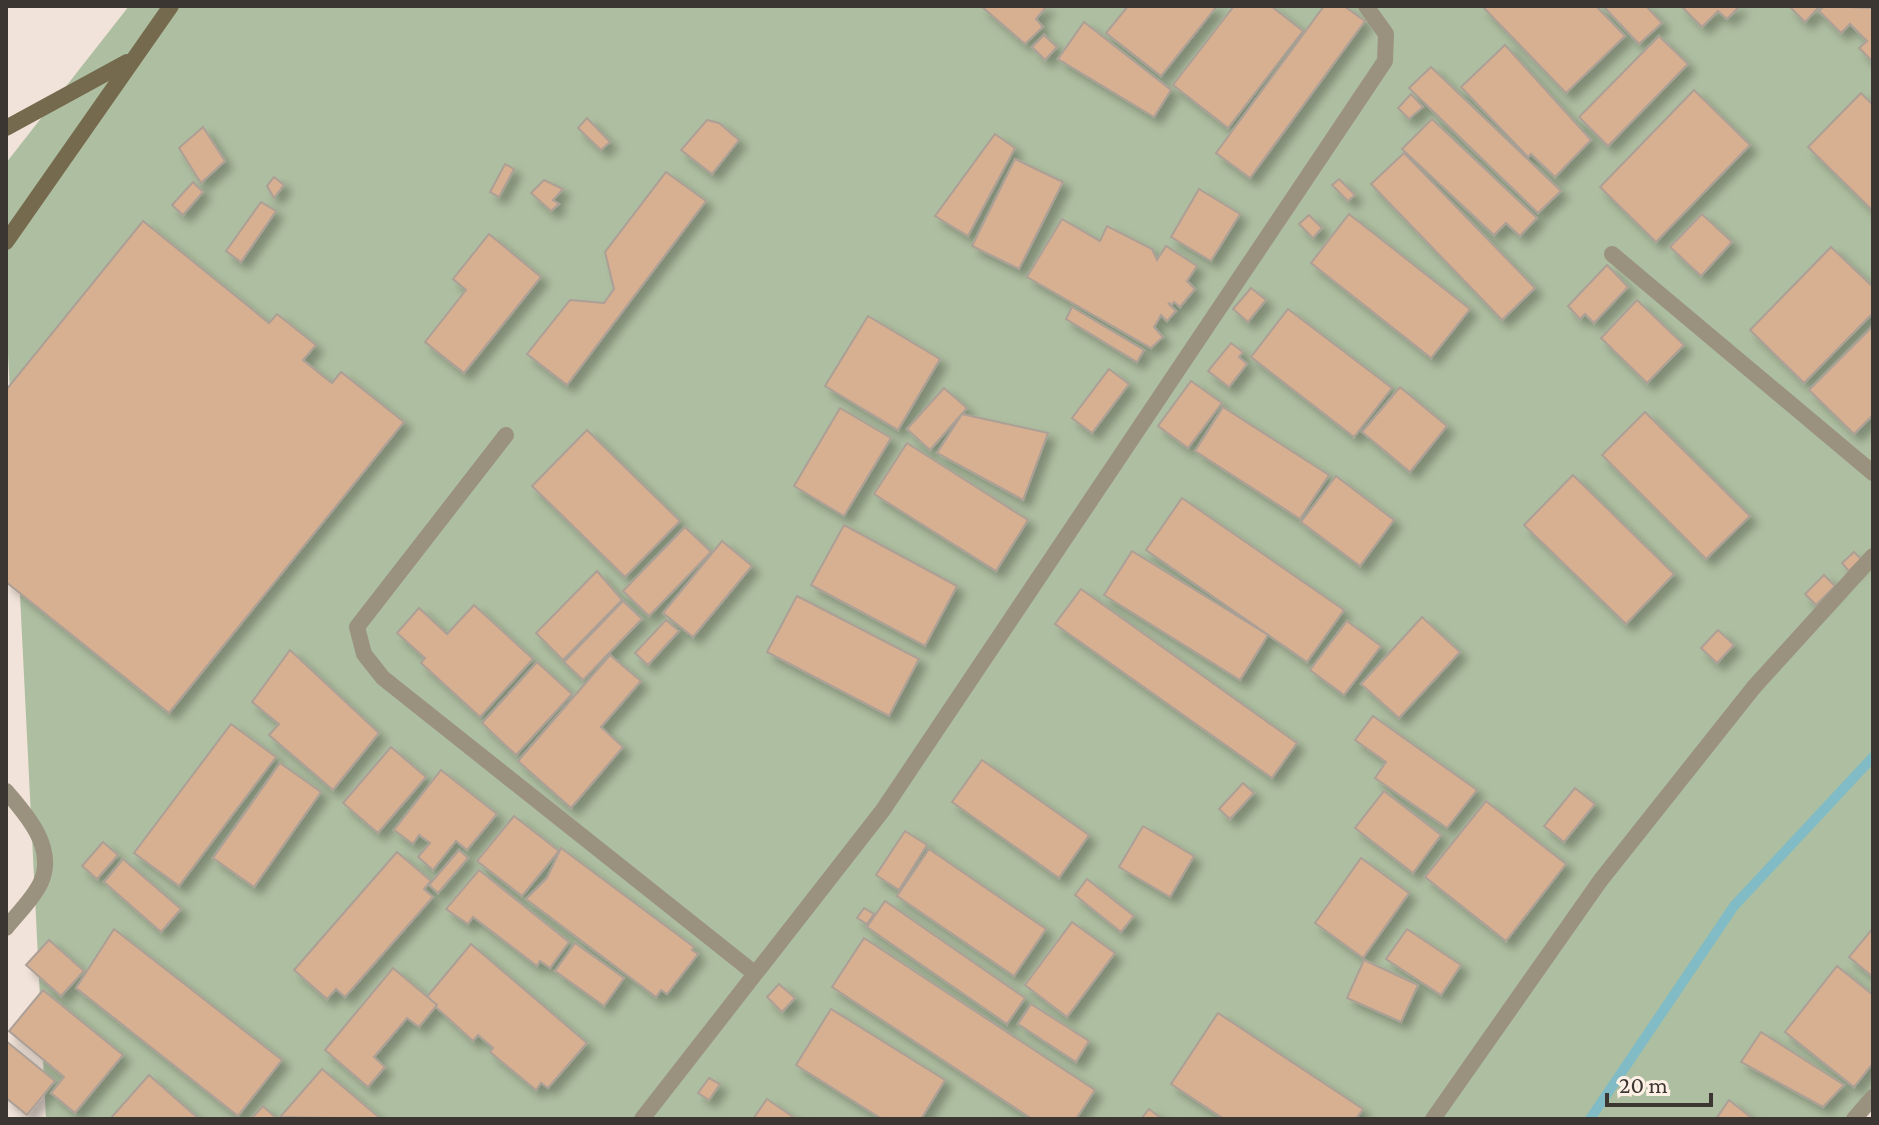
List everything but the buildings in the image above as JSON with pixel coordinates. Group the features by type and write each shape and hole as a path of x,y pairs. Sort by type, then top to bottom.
{"street":[{"path":"6,242 171,6"},
{"path":"642,1119 753,972 883,810 1385,61 1386,34 1366,6"},
{"path":"6,128 132,59"},
{"path":"1612,254 1873,473"},
{"path":"506,435 357,627 364,654 383,678 406,697 753,972"},
{"path":"1433,1119 1600,881 1754,687 1873,556"},
{"path":"6,791 27,815 46,854 41,882 6,928"},
{"path":"1854,1119 1873,1097"}],"green space":[{"path":"129,6 1873,6 1873,1096 1853,1119 46,1119 6,313 6,163"}],"waterway":[{"path":"1590,1119 1734,906 1873,757"}]}
